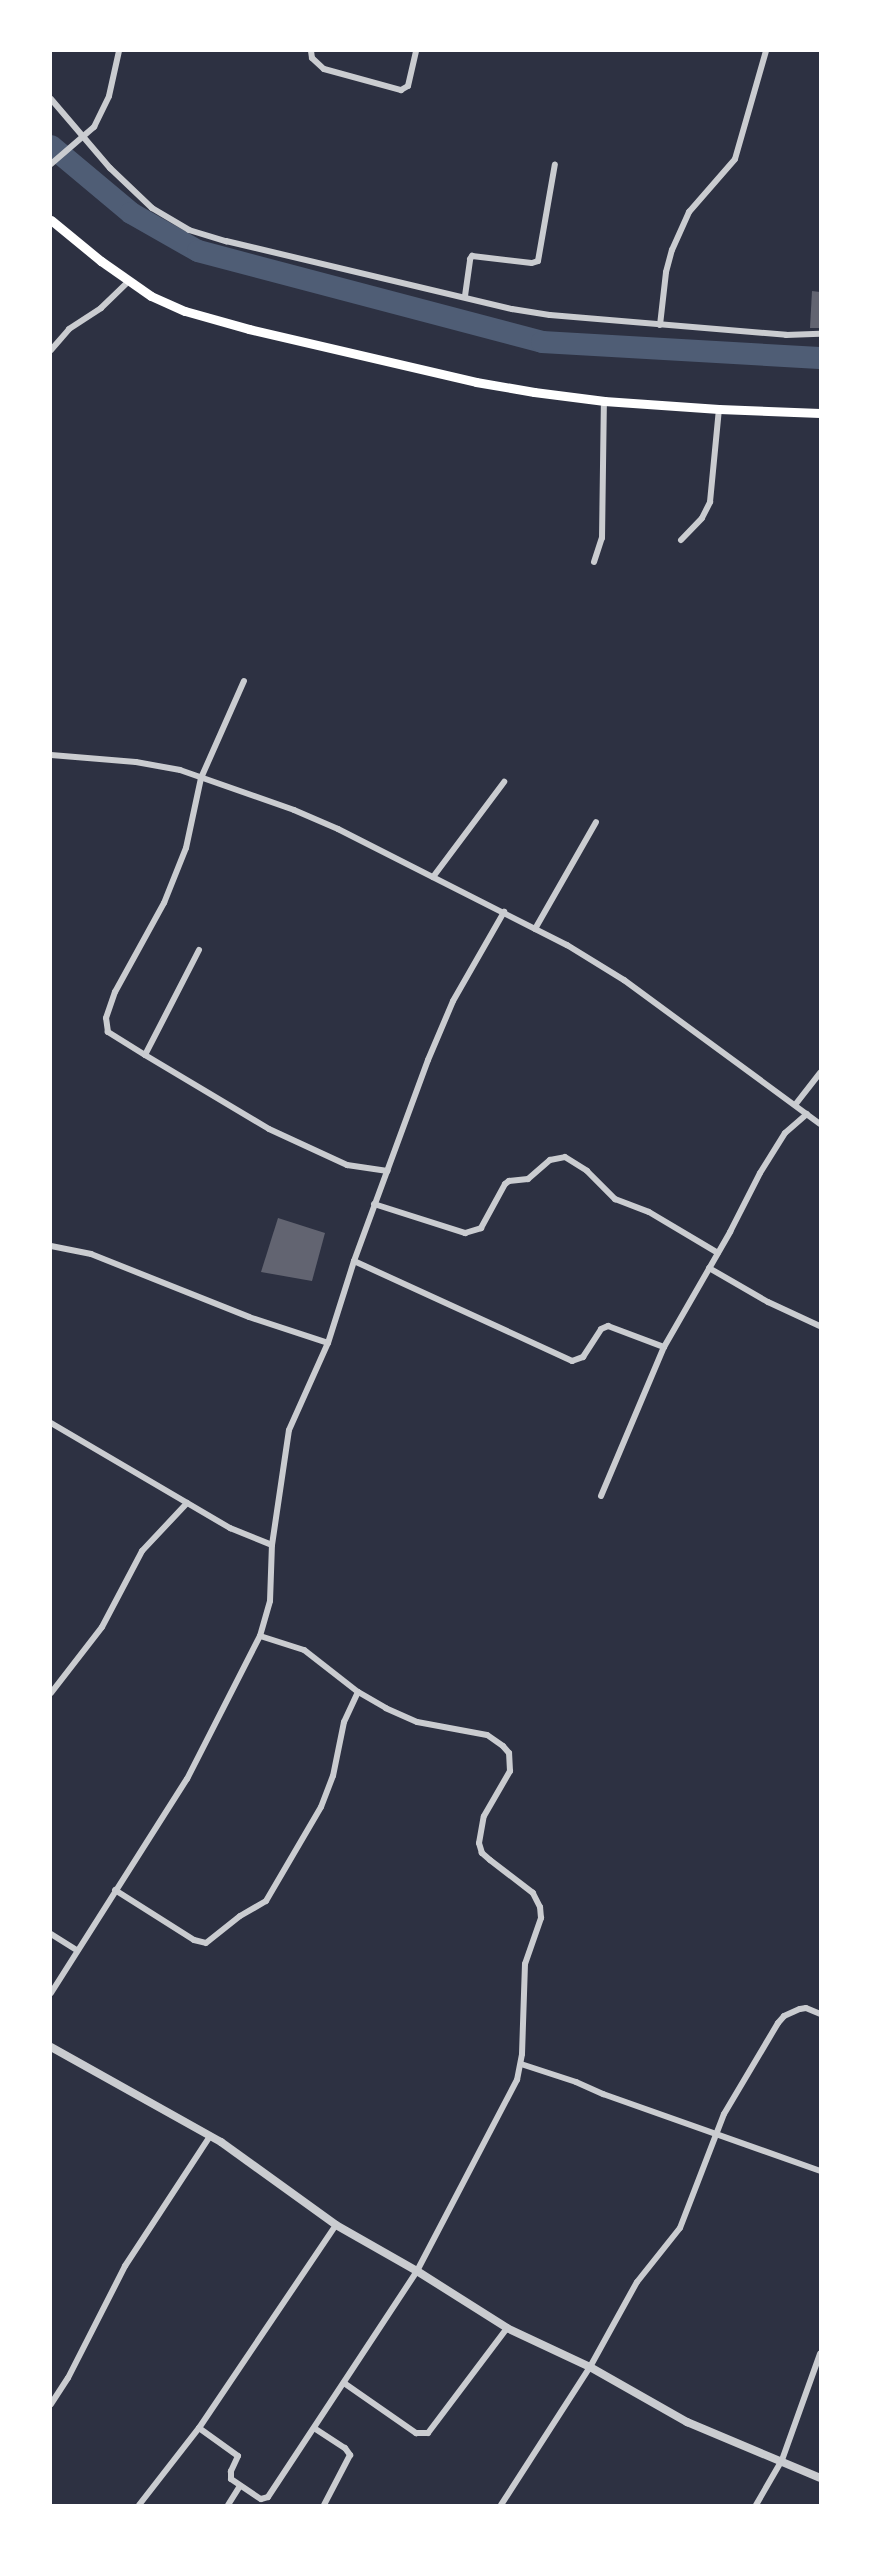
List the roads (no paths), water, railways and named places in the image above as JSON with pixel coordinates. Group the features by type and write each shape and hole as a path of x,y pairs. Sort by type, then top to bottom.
{"main road":[{"path":"51,220 129,281 167,304 249,329 476,382 604,401 820,413"}],"street":[{"path":"51,164 84,136 102,112 119,51"},
{"path":"311,51 316,64 324,69 401,90 408,86 416,51"},
{"path":"660,325 666,272 672,250 689,212 735,159 766,51"},
{"path":"51,99 130,190 152,208 189,230 340,269 465,296 512,309 550,315 660,325 786,335 820,334"},
{"path":"465,296 472,256 532,263 538,261 555,164"},
{"path":"51,350 69,329 101,308 129,281"},
{"path":"594,562 602,538 604,401"},
{"path":"681,540 702,518 710,502 719,409"},
{"path":"244,681 201,778 186,848 164,903 116,992 106,1018 108,1032 270,1129 347,1165 388,1171"},
{"path":"51,755 136,762 180,770 338,829 535,928 624,980 820,1124"},
{"path":"433,877 504,782"},
{"path":"535,928 596,822"},
{"path":"51,1993 187,1779 260,1636 270,1601 272,1545 286,1440 295,1414 328,1342 374,1204 424,1070 453,1001 504,912"},
{"path":"145,1055 199,950"},
{"path":"795,1105 820,1073"},
{"path":"602,1496 664,1347 718,1253 760,1173 785,1133 807,1114"},
{"path":"374,1204 465,1233 481,1228 505,1184 509,1181 528,1179 549,1160 565,1157 587,1171 615,1199 649,1212 718,1253"},
{"path":"51,1246 91,1254 249,1317 328,1342"},
{"path":"354,1261 572,1361 583,1357 601,1329 608,1326 664,1347"},
{"path":"708,1268 768,1302 820,1326"},
{"path":"51,1423 230,1528 272,1545"},
{"path":"51,1693 102,1627 142,1551 187,1503"},
{"path":"199,2428 238,2456 230,2475 240,2486 261,2499 268,2497 417,2271 517,2080 521,2064 525,1964 538,1930 540,1907 533,1893 482,1853 479,1843 484,1816 510,1771 509,1753 495,1738 449,1726 417,1722 358,1692 304,1650 260,1636"},
{"path":"115,1890 194,1940 206,1943 240,1916 266,1900 321,1807 333,1776 344,1722 358,1692"},
{"path":"51,1934 77,1950"},
{"path":"501,2505 590,2367 637,2282 680,2228 706,2166 716,2133 744,2080 784,2016 806,2008 820,2017"},
{"path":"51,2047 210,2136 336,2225 417,2271 507,2328 590,2367 687,2422 782,2460 820,2478"},
{"path":"521,2064 820,2171"},
{"path":"51,2404 68,2378 125,2266 210,2136"},
{"path":"139,2505 199,2428 336,2225"},
{"path":"344,2383 416,2433 429,2433 507,2328"},
{"path":"756,2505 782,2460 820,2354"},
{"path":"314,2428 345,2448 350,2455 324,2505"},
{"path":"228,2505 240,2486"}],"waterway":[{"path":"51,146 131,213 198,251 542,342 820,358"}]}
